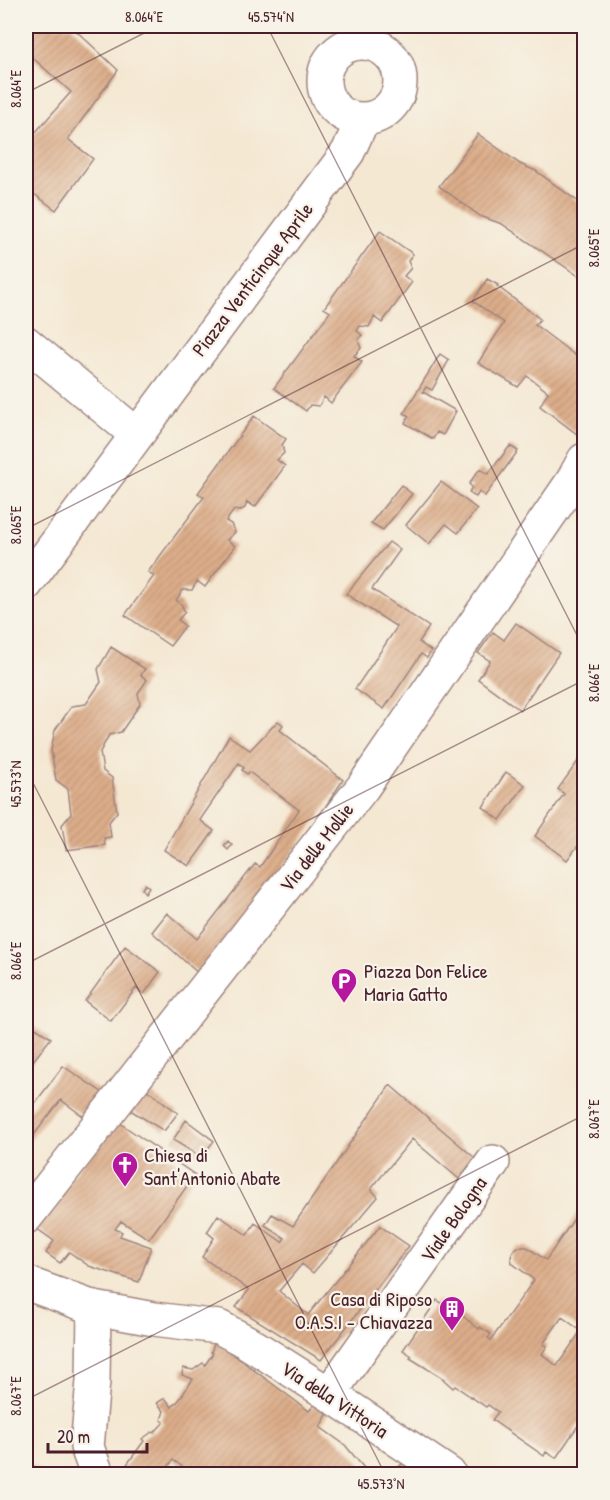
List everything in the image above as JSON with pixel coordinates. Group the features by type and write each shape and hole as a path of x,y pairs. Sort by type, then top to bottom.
{"street":[{"name":"Piazza Venticinque Aprile","path":"26,584 348,152 362,121"},
{"path":"26,343 136,434"},
{"name":"Via delle Mollie","path":"26,1217 363,787 585,460"},
{"name":"Viale Bologna","path":"329,1394 493,1162"},
{"path":"26,1283 94,1308 92,1461"},
{"name":"Via della Vittoria","path":"94,1308 154,1319 219,1327 329,1394 449,1474"}],"building":[{"path":"26,26 71,26 118,70 68,139 93,159 56,210 30,191 26,196 26,143 71,92 26,52"},
{"path":"478,134 520,164 536,171 584,206 584,285 580,277 502,224 480,216 439,186"},
{"path":"380,231 413,254 408,261 411,268 404,276 412,282 382,323 374,317 369,327 360,326 357,331 362,335 358,340 361,348 354,356 362,362 331,403 324,397 319,406 310,405 306,411 274,388 330,312 324,308"},
{"path":"487,279 498,285 540,319 535,325 584,362 584,431 581,437 540,406 548,392 527,376 518,387 478,363 504,323 473,301"},
{"path":"440,354 449,360 432,390 426,387 423,392 456,411 443,435 437,432 433,439 405,423 409,416 404,413"},
{"path":"254,416 286,439 282,445 284,453 277,460 285,466 255,507 247,502 245,508 239,511 234,510 226,521 231,524 235,532 227,540 235,546 205,587 197,581 192,590 183,590 176,600 185,612 178,620 185,626 170,646 125,615 154,576 148,572 204,497 198,493"},
{"path":"510,446 518,451 485,496 479,492 476,497 472,495 469,492 472,487 469,484 475,475 480,469 488,474"},
{"path":"441,482 477,509 458,533 446,524 429,544 406,525"},
{"path":"401,485 412,494 383,530 371,523"},
{"path":"389,542 400,550 372,589 429,627 419,642 431,651 427,658 421,654 384,709 355,689 397,627 346,594"},
{"path":"516,623 559,653 520,710 478,679 490,661 478,653 493,632 504,640"},
{"path":"111,647 145,669 141,675 147,680 138,693 140,704 121,732 109,735 100,752 103,771 112,778 117,812 109,822 111,837 104,838 105,845 66,850 62,825 71,814 68,789 56,780 51,750 55,730 72,706 86,704 101,682 98,669"},
{"path":"278,721 283,725 280,730 343,780 316,821 200,975 152,932 167,913 197,939 255,864 260,867 299,810 249,772 247,774 239,763 200,820 214,831 189,866 164,850 229,736 250,750"},
{"path":"584,753 584,838 567,860 535,836 564,794 558,789"},
{"path":"506,772 525,785 500,820 483,807"},
{"path":"228,841 232,845 228,850 224,846"},
{"path":"145,884 149,887 145,893 142,889"},
{"path":"125,946 160,972 144,994 136,988 111,1021 85,1001"},
{"path":"31,1025 51,1038 26,1070 26,1031"},
{"path":"63,1066 106,1095 87,1119 61,1100 26,1145 26,1115"},
{"path":"390,1085 475,1158 459,1179 412,1139 371,1189 378,1197 313,1273 302,1264 279,1291 308,1315 380,1226 409,1246 321,1360 236,1307 249,1290 202,1257 214,1238 207,1232 218,1215 247,1235 255,1223 282,1242 285,1238 265,1225 272,1214 293,1226"},
{"path":"143,1087 178,1113 164,1131 127,1108"},
{"name":"Chiesa di Sant'Antonio Abate","path":"114,1119 195,1175 149,1239 121,1221 115,1229 122,1232 120,1236 151,1247 139,1282 89,1266 69,1252 60,1263 46,1253 54,1241 36,1228"},
{"path":"186,1120 214,1141 201,1157 173,1140"},
{"path":"26,1177 35,1184 26,1197"},
{"name":"Casa di Riposo O.A.S.I - Chiavazza","path":"584,1204 584,1417 556,1458 546,1452 544,1456 492,1420 498,1412 488,1405 486,1407 455,1386 453,1388 444,1379 410,1358 412,1356 403,1350 437,1300 446,1306 448,1304 479,1329 480,1327 491,1334 488,1338 491,1340 534,1280 512,1263 513,1251 518,1247 527,1247 546,1260","holes":["562,1317 581,1331 557,1366 542,1354 547,1346 543,1344"]},
{"path":"215,1341 309,1411 315,1404 328,1413 320,1427 345,1445 369,1474 193,1474 173,1460 163,1474 120,1474 144,1441 142,1439 154,1433 164,1422 161,1420 164,1411 157,1403 165,1398 172,1407 179,1400 193,1379 182,1375 183,1368 193,1370 203,1363 205,1365 213,1353 211,1352"},
{"path":"406,1460 426,1474 392,1474"},
{"path":"27,1462 44,1474 26,1474"}],"place":[{"name":"Piazza Don Felice Maria Gatto","path":"344,1004"},
{"name":"Chiesa di Sant'Antonio Abate","path":"125,1188"},
{"name":"Casa di Riposo O.A.S.I - Chiavazza","path":"452,1332"}]}
